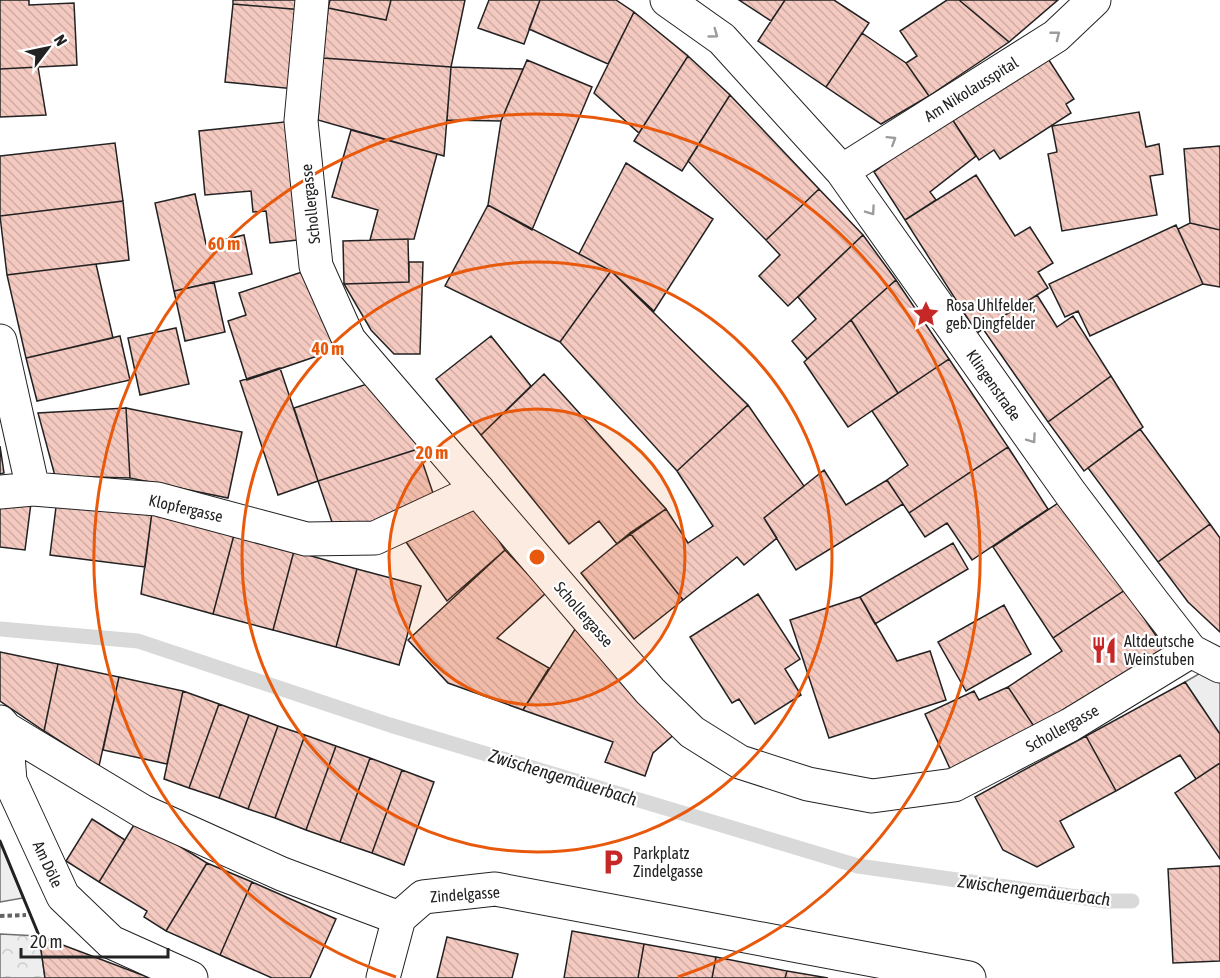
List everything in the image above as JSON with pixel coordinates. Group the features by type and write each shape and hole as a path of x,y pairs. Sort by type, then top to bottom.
{"street":[{"name":"Schollergasse","path":"312,0 301,121 316,266 349,340 650,691 692,732 740,762 808,784 872,796 954,785 1070,726 1191,651"},
{"name":"Klingenstraße","path":"667,0 722,39 842,171 1071,494 1191,651 1220,666"},
{"name":"Am Nikolausspital","path":"842,171 1056,36 1095,0"},
{"path":"0,341 33,489"},
{"name":"Klopfergasse","path":"0,492 33,489 157,499 306,539 375,538 478,490"},
{"path":"3,726 142,811 282,874 399,918 383,978"},
{"name":"Am Döle","path":"3,726 10,781 63,896 111,942 191,978"},
{"name":"Zindelgasse","path":"399,918 423,897 495,889 969,978"}],"green space":[{"path":"0,841 23,898 0,902"},
{"path":"0,934 39,936 45,978 0,978"}],"shaded area":[{"path":"1214,665 1220,666 1220,734 1185,682"}],"building":[{"path":"0,0 29,0 29,5 74,3 77,65 0,69"},
{"path":"233,0 304,0 303,10 233,4"},
{"path":"330,0 391,0 386,20 328,8"},
{"path":"391,0 465,0 451,67 323,58 328,8 386,20"},
{"path":"489,0 540,0 524,44 478,28"},
{"path":"540,0 616,0 634,12 608,64 529,29"},
{"path":"739,0 785,0 771,21"},
{"path":"785,0 834,0 869,23 826,87 758,41"},
{"path":"947,0 959,0 1009,42 929,96 906,63 917,56 900,31"},
{"path":"959,0 1058,0 1009,42"},
{"path":"233,4 303,10 295,89 225,82"},
{"path":"634,12 688,56 639,133 594,93"},
{"path":"862,33 906,63 929,96 881,124 826,87"},
{"path":"1045,54 1074,99 1066,104 1071,113 1000,159 994,150 979,160 950,116"},
{"path":"688,56 730,95 682,171 634,141"},
{"path":"323,58 451,67 444,156 318,120"},
{"path":"527,60 592,87 532,230 488,205 501,121"},
{"path":"38,67 46,115 0,117 0,69"},
{"path":"451,67 523,69 501,121 447,120"},
{"path":"730,95 819,189 766,240 688,161"},
{"path":"1139,112 1146,147 1159,144 1163,174 1150,176 1157,215 1062,231 1048,154 1057,152 1052,126"},
{"path":"950,116 976,156 930,192 936,200 905,220 874,172"},
{"path":"294,121 307,239 270,243 266,211 253,212 251,191 205,195 199,131"},
{"path":"351,130 437,154 414,239 370,240 378,210 332,197"},
{"path":"115,143 123,201 0,216 0,156"},
{"path":"1220,146 1220,230 1190,223 1184,149"},
{"path":"626,163 713,219 654,311 611,271 579,254"},
{"path":"976,175 1015,236 1030,227 1053,263 1038,272 1048,288 977,333 905,220"},
{"path":"819,189 863,235 788,306 759,276 780,255 766,240"},
{"path":"195,194 206,244 244,235 252,274 174,291 155,203"},
{"path":"123,201 129,260 7,275 0,216"},
{"path":"488,205 611,271 560,342 445,286"},
{"path":"1190,223 1220,230 1220,287 1203,284 1178,229"},
{"path":"1176,225 1203,284 1090,336 1078,311 1065,317 1049,284"},
{"path":"863,235 896,280 807,359 792,341 816,319 798,297"},
{"path":"408,239 409,282 344,284 343,241"},
{"path":"409,262 423,262 420,354 394,354 371,330 344,284 409,282"},
{"path":"96,264 113,338 26,358 7,275"},
{"path":"308,270 335,350 247,380 228,321 246,315 239,293"},
{"path":"611,271 748,405 677,471 560,342"},
{"path":"896,280 949,359 898,393 851,320"},
{"path":"214,282 225,332 185,341 174,291"},
{"path":"1037,295 1057,327 1073,316 1111,376 1048,422 983,329"},
{"path":"851,320 898,393 848,427 804,362"},
{"path":"176,328 189,384 140,395 128,338"},
{"path":"120,336 130,380 37,401 26,358"},
{"path":"491,336 531,386 481,435 436,379"},
{"path":"949,359 1008,447 909,513 887,480 908,465 872,411"},
{"path":"280,368 318,481 278,495 240,381"},
{"path":"544,374 666,509 617,544 599,521 569,544 481,435"},
{"path":"1111,376 1143,427 1084,471 1048,422"},
{"path":"373,382 411,428 418,449 318,481 294,408"},
{"path":"748,405 804,486 764,518 777,538 744,565 737,557 683,600 630,533 666,509 688,543 713,526 677,471"},
{"path":"126,408 242,432 228,498 130,478"},
{"path":"126,408 130,478 55,476 38,413"},
{"path":"1140,429 1210,524 1158,562 1088,468"},
{"path":"0,446 4,473 0,474"},
{"path":"1008,447 1048,509 972,560 947,523 925,537 909,513"},
{"path":"418,449 436,502 357,528 333,525 318,481"},
{"path":"824,470 846,505 887,480 903,504 796,570 764,518"},
{"path":"0,499 31,503 25,550 0,547"},
{"path":"57,499 152,512 145,567 50,555"},
{"path":"1064,499 1125,590 1053,638 993,547"},
{"path":"478,507 505,550 447,601 406,542"},
{"path":"152,512 234,535 213,614 141,594"},
{"path":"1210,524 1220,538 1220,632 1188,602 1158,562"},
{"path":"630,533 683,600 634,639 581,573"},
{"path":"234,535 294,551 273,630 213,614"},
{"path":"953,543 968,569 875,624 860,597"},
{"path":"505,550 546,593 497,638 549,668 523,710 448,683 408,640"},
{"path":"294,551 357,569 336,647 273,630"},
{"path":"357,569 421,586 399,665 336,647"},
{"path":"1125,590 1165,649 1039,734 1008,687 1062,651 1053,638"},
{"path":"758,594 800,659 785,669 801,695 755,724 739,699 732,703 690,637"},
{"path":"860,597 897,661 930,651 946,700 829,738 790,620"},
{"path":"1004,605 1031,654 966,691 938,642"},
{"path":"581,620 677,732 653,753 645,776 605,762 613,742 523,710"},
{"path":"0,652 58,664 44,731 0,701"},
{"path":"58,664 119,677 99,766 44,731"},
{"path":"119,677 183,691 167,764 103,750"},
{"path":"1185,682 1220,734 1220,763 1196,779 1180,755 1116,791 1086,736"},
{"path":"1008,687 1039,734 952,773 925,714 974,691 979,700"},
{"path":"183,691 219,704 189,788 164,779"},
{"path":"219,704 249,715 219,798 189,788"},
{"path":"249,715 278,726 248,809 219,798"},
{"path":"278,726 305,735 275,818 248,809"},
{"path":"305,735 336,746 306,830 275,818"},
{"path":"1086,736 1116,791 1060,821 1074,847 1037,867 1003,850 975,797"},
{"path":"336,746 370,758 340,842 306,830"},
{"path":"370,758 402,770 372,853 340,842"},
{"path":"1220,763 1220,859 1175,793"},
{"path":"402,770 434,782 404,865 372,853"},
{"path":"92,819 125,840 99,882 66,861"},
{"path":"137,820 207,863 166,931 144,917 147,911 99,882"},
{"path":"207,863 252,882 220,955 166,931"},
{"path":"1220,866 1220,961 1173,963 1168,869"},
{"path":"252,882 336,919 310,978 272,978 220,955"},
{"path":"572,931 644,944 638,978 564,978"},
{"path":"39,936 150,978 45,978"},
{"path":"447,937 518,954 512,978 437,978"},
{"path":"644,944 716,957 712,978 638,978"},
{"path":"716,957 787,971 785,978 712,978"},
{"path":"787,971 828,978 785,978"}],"waterway":[{"name":"Zwischengemäuerbach","path":"0,629 138,641 390,725 858,866 1106,901 1132,901"}],"wall":[{"path":"0,841 40,938"}],"place":[{"name":"Rosa Uhlfelder, geb. Dingfelder","path":"926,314"},
{"name":"Altdeutsche Weinstuben","path":"1104,650"},
{"name":"Parkplatz Zindelgasse","path":"613,862"}]}
